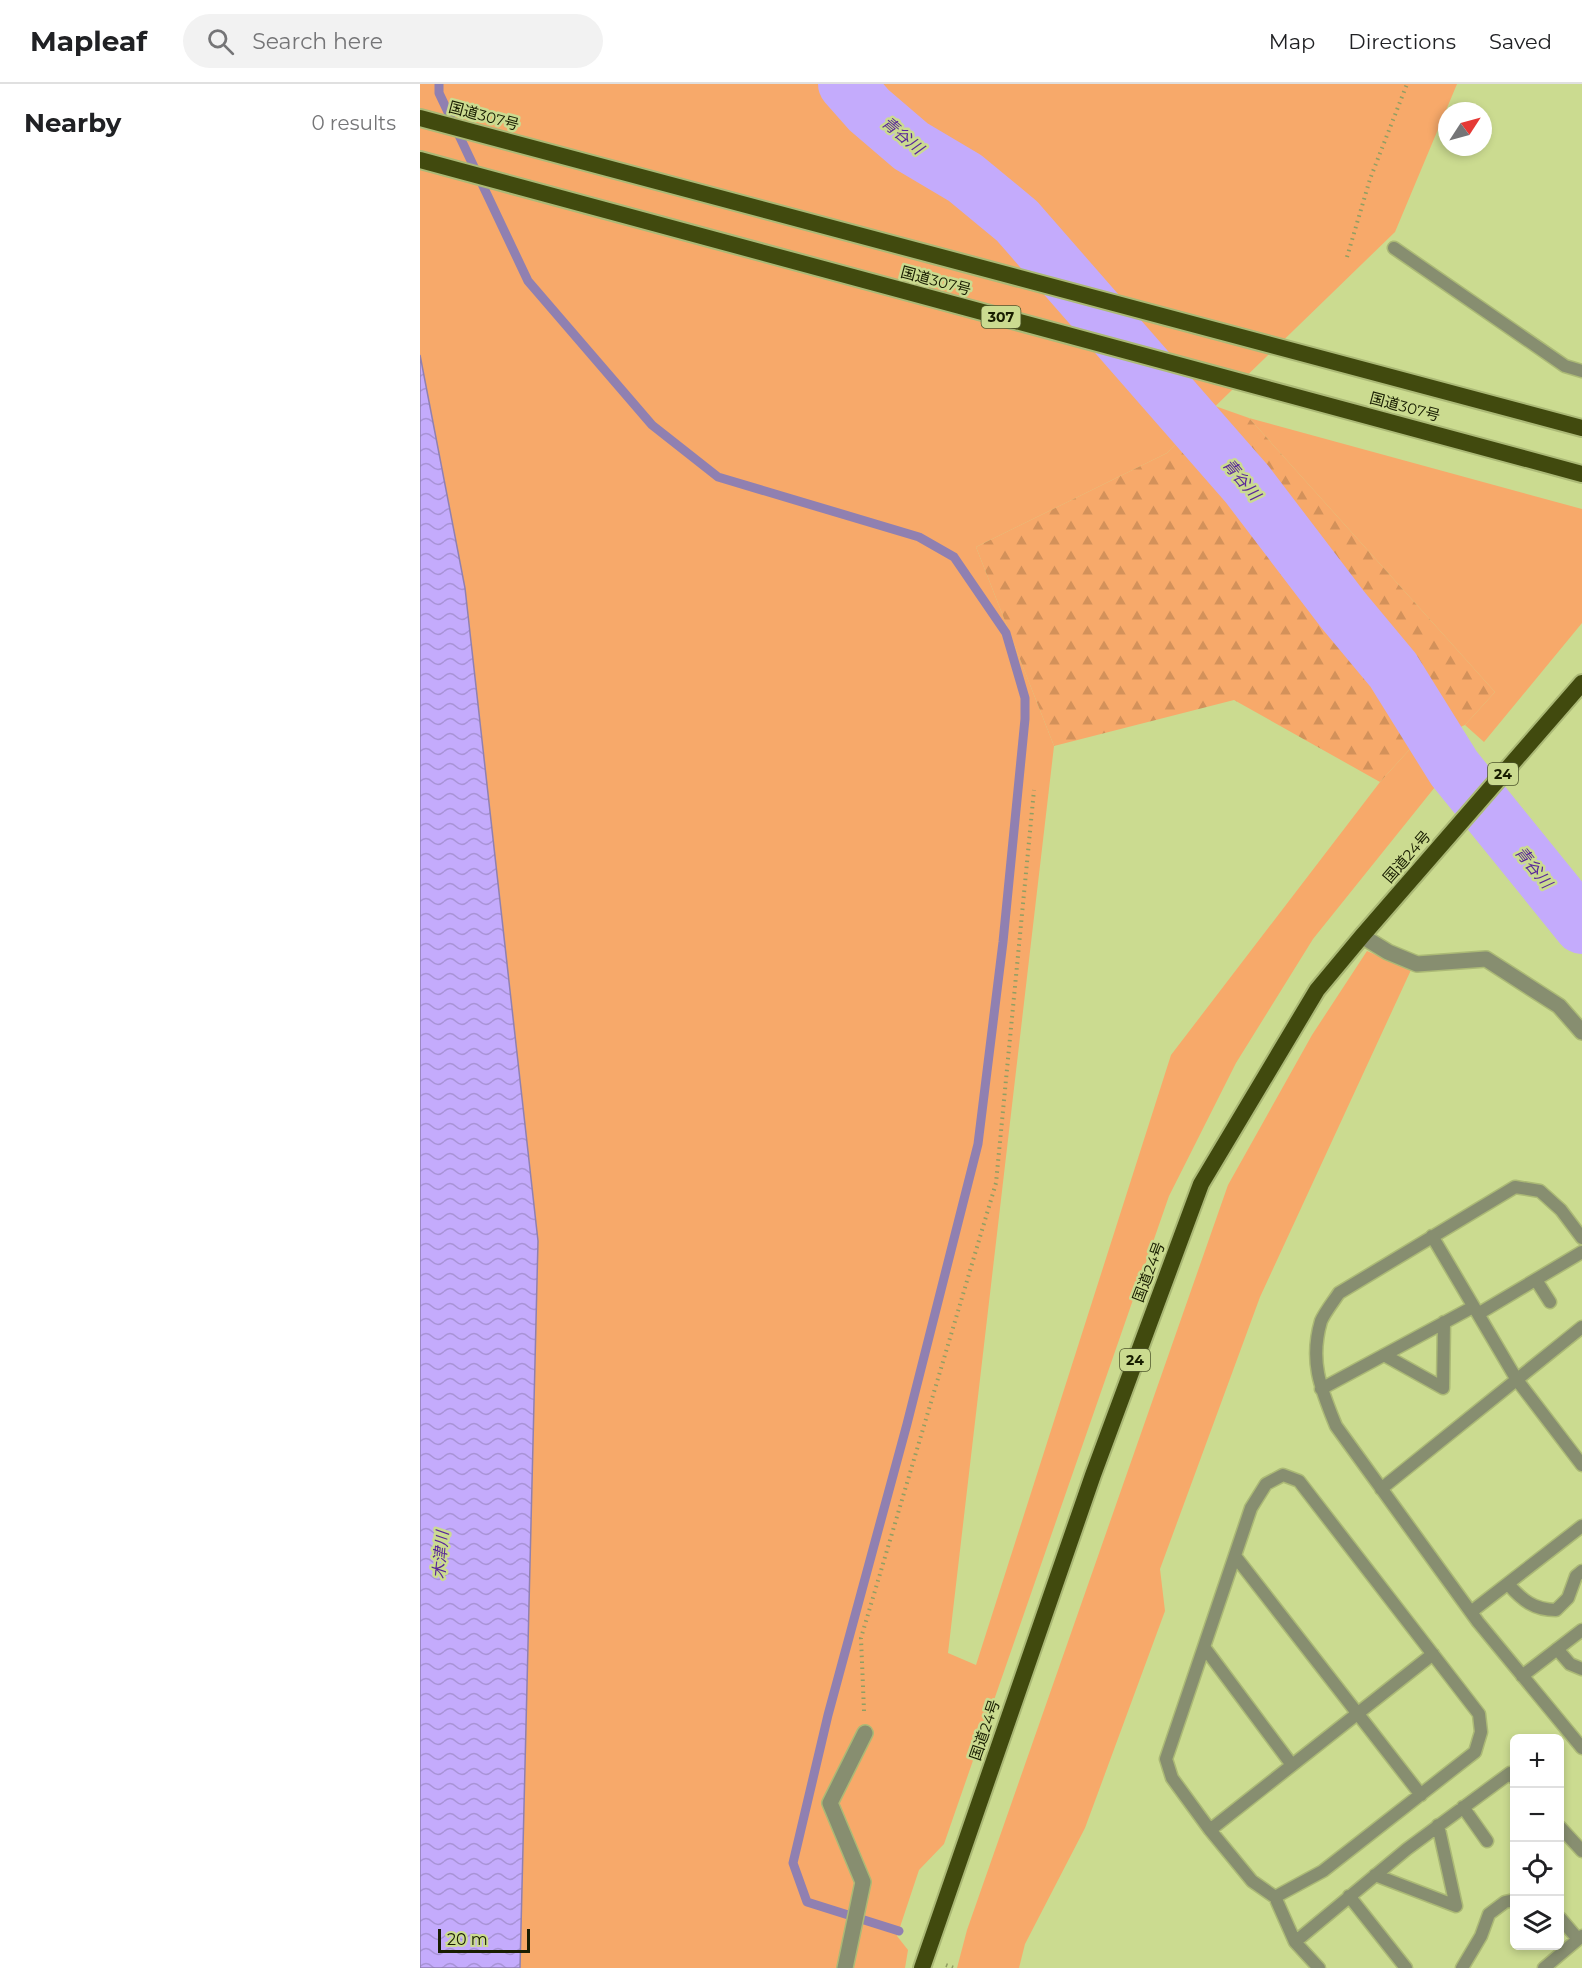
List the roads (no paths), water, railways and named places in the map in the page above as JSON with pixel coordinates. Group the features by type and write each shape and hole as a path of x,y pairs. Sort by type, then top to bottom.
{"highway":[{"name":"国道307号","path":"420,118 1582,428"},
{"name":"国道307号","path":"420,160 1582,474"},
{"name":"国道24号","path":"922,1968 1092,1475 1201,1184 1317,990 1582,683"}],"street":[{"path":"1362,936 1388,952 1418,964 1486,959 1559,1006 1582,1032"},
{"path":"845,1968 863,1882 830,1803 865,1733"}],"lane":[{"path":"1394,248 1565,366 1582,371"},
{"path":"1579,1740 1522,1676 1471,1612 1336,1426 1321,1389 1315,1363 1322,1320 1339,1293 1515,1187 1540,1191 1561,1210 1582,1238"},
{"path":"1432,1236 1517,1380 1581,1463"},
{"path":"1321,1389 1444,1322 1476,1310 1536,1280 1582,1252"},
{"path":"1536,1280 1550,1302"},
{"path":"1384,1355 1443,1388 1444,1322"},
{"path":"1381,1489 1582,1327"},
{"path":"1275,1897 1323,1871 1475,1752 1481,1732 1479,1714 1433,1654 1299,1482 1283,1475 1266,1484 1251,1508 1166,1759 1172,1778 1210,1830 1252,1881 1275,1897 1294,1942 1318,1968"},
{"path":"1471,1612 1582,1526"},
{"path":"1235,1556 1421,1795"},
{"path":"1508,1584 1523,1601 1542,1610 1556,1610 1568,1598 1576,1576 1582,1571"},
{"path":"1522,1676 1582,1630"},
{"path":"1204,1647 1292,1765"},
{"path":"1557,1649 1570,1664 1582,1670"},
{"path":"1210,1830 1433,1654"},
{"path":"1294,1942 1438,1825 1510,1773"},
{"path":"1463,1807 1487,1841"},
{"path":"1375,1875 1456,1906 1438,1825"},
{"path":"1564,1836 1582,1851"},
{"path":"1349,1896 1406,1968"},
{"path":"1462,1968 1481,1936 1489,1914 1510,1901"},
{"path":"1544,1968 1580,1938 1564,1921"}],"water":[{"name":"木津川","path":"420,355 465,588 538,1241 520,1968 420,1968"}],"waterway":[{"path":"439,84 439,93 528,281 652,425 718,477 919,537 954,557 1006,633 1025,698 1025,719 1003,942 978,1144 907,1424 828,1715 793,1863 807,1902 899,1931"},
{"name":"青谷川","path":"846,84 869,110 911,146 965,178 1017,221 1247,484 1343,610 1393,670 1454,768 1582,926"}]}
